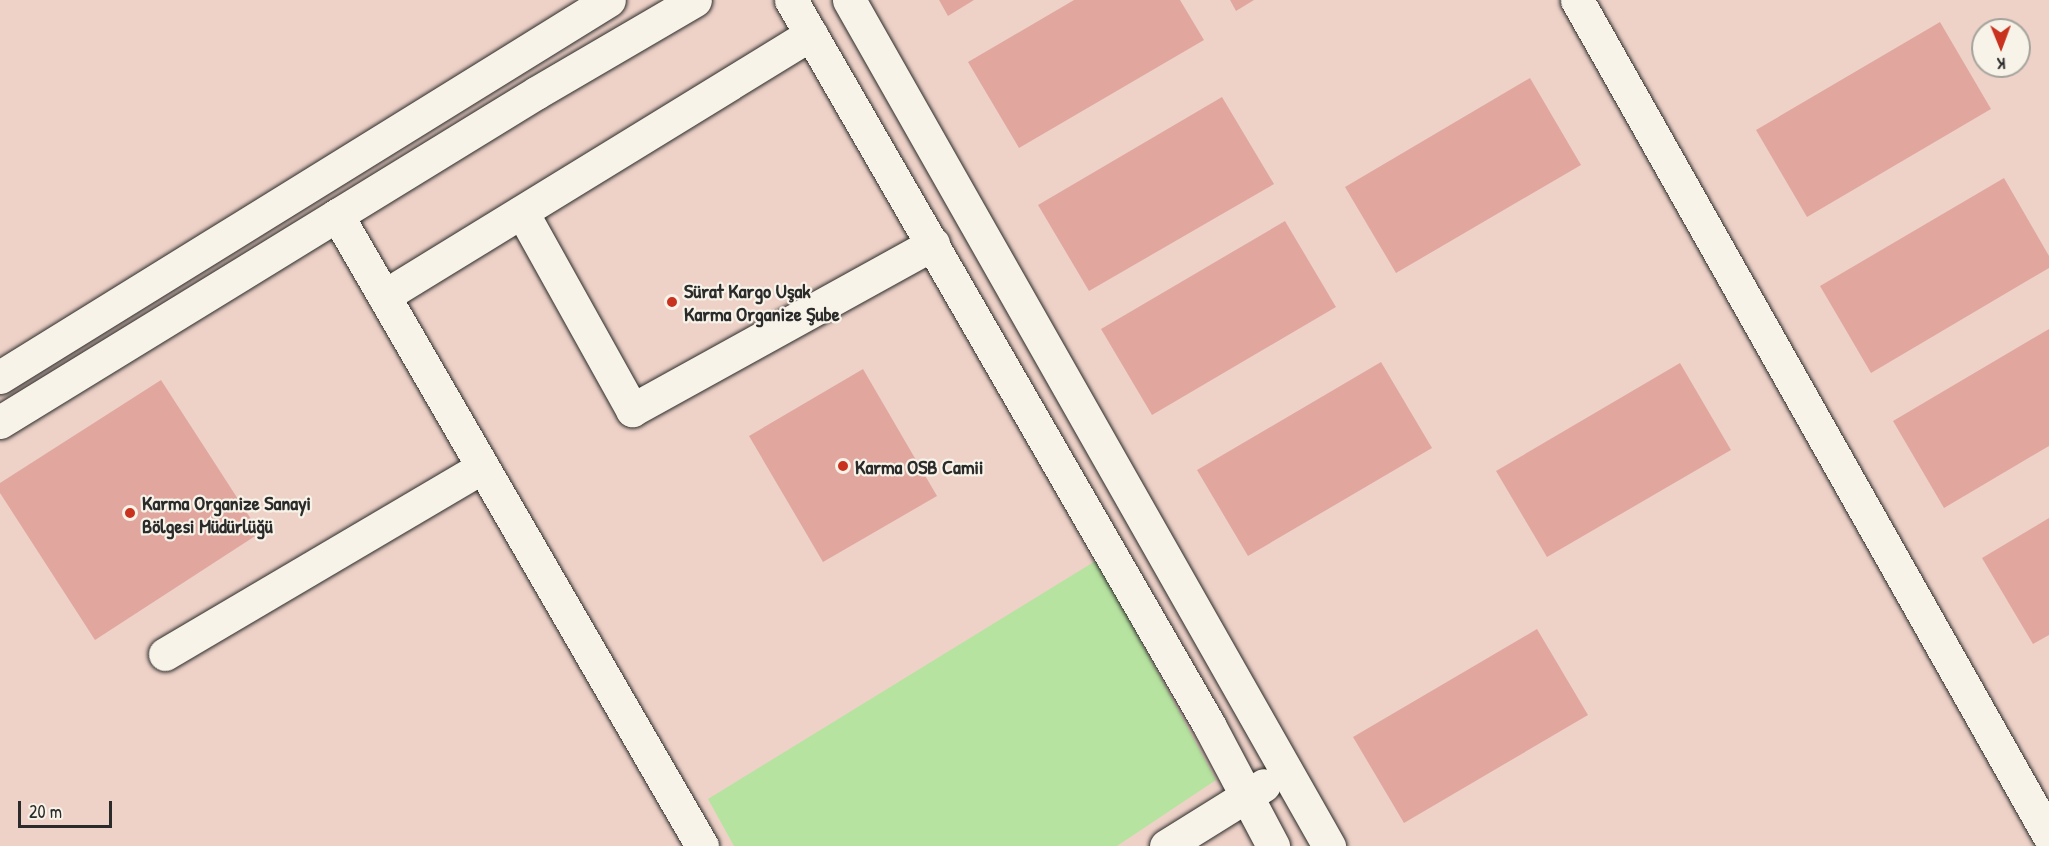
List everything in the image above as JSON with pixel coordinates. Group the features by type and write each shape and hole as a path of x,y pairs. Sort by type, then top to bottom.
{"street":[{"path":"0,376 609,0"},
{"path":"0,422 337,215 695,0"},
{"path":"791,0 933,244 1273,846"},
{"path":"849,0 1329,846"},
{"path":"1577,0 2049,836"},
{"path":"384,296 811,34"},
{"path":"522,212 632,410 933,244"},
{"path":"337,215 702,846"},
{"path":"165,654 482,467"},
{"path":"1166,846 1286,771"}],"shaded area":[{"path":"0,0 2049,0 2049,846 0,846"}],"green space":[{"path":"1097,560 1216,780 1117,846 734,846 708,799"}],"building":[{"path":"939,0 974,0 948,16"},
{"path":"1074,0 1180,0 1204,40 1019,148 968,62"},
{"path":"1230,0 1254,0 1236,11"},
{"path":"1940,22 1991,109 1807,217 1756,130"},
{"path":"1530,78 1581,165 1396,273 1345,187"},
{"path":"1222,97 1274,184 1089,291 1038,205"},
{"path":"2004,178 2049,256 2049,268 1871,373 1820,286"},
{"path":"1285,221 1336,307 1152,415 1101,329"},
{"path":"2049,329 2049,446 1944,508 1893,421"},
{"path":"1381,362 1432,448 1248,556 1197,470"},
{"path":"1680,363 1731,450 1547,557 1496,471"},
{"name":"Karma OSB Camii","path":"863,369 937,496 823,562 749,436"},
{"name":"Karma Organize Sanayi Bölgesi Müdürlüğü","path":"161,380 260,533 95,640 0,493 0,483"},
{"path":"2049,518 2049,635 2033,644 1982,558"},
{"path":"1537,629 1588,715 1404,823 1353,737"}],"place":[{"name":"Sürat Kargo Uşak Karma Organize Şube","path":"672,302"},
{"name":"Karma OSB Camii","path":"843,466"},
{"name":"Karma Organize Sanayi Bölgesi Müdürlüğü","path":"130,513"}]}
